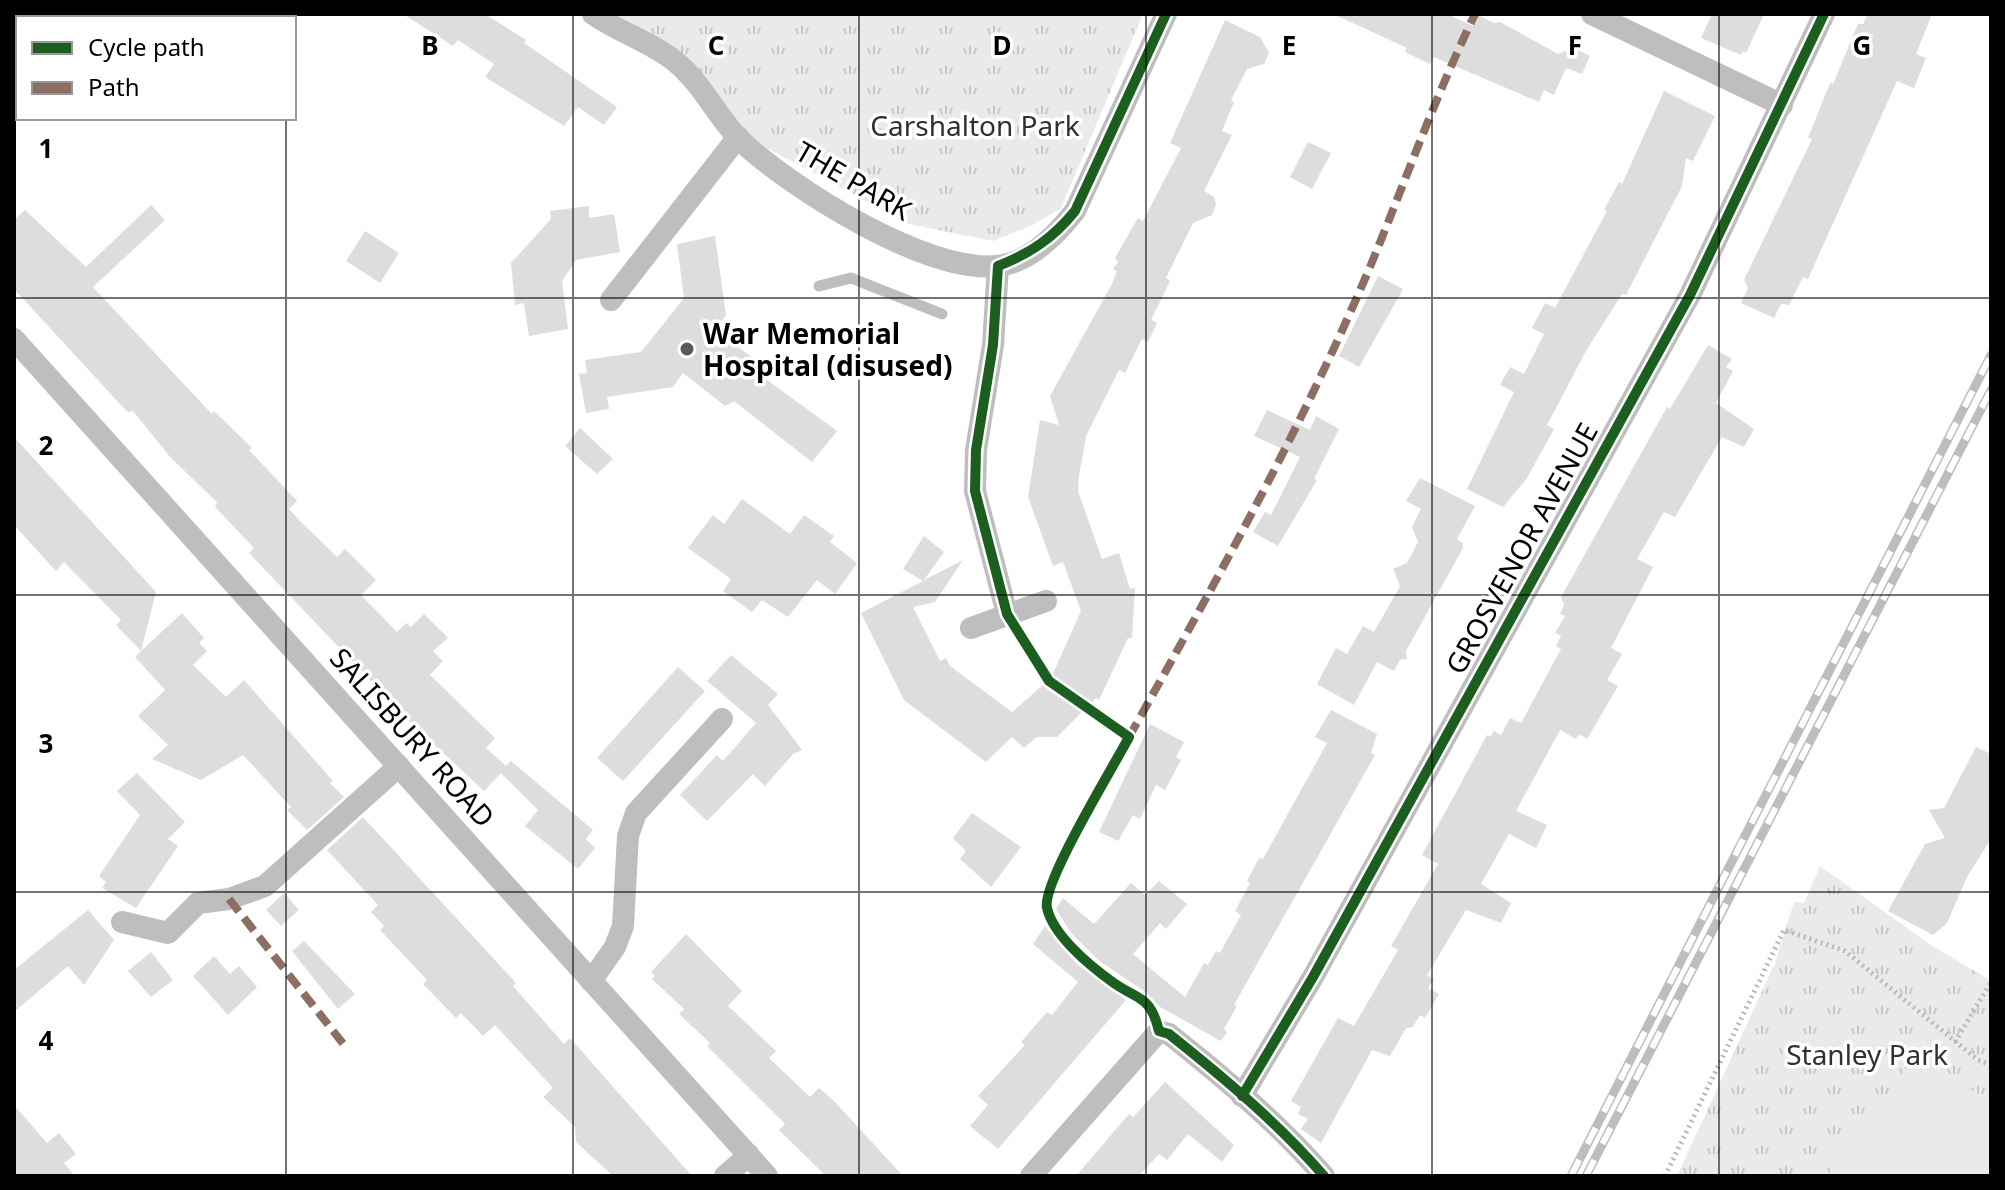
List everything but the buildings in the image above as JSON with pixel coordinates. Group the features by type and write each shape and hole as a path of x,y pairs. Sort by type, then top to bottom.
{"street":[{"name":"THE PARK","path":"593,14 656,46 681,66 738,137 779,173 822,201 911,247 951,262 998,266 1033,252 1059,231 1075,211 1166,14"},
{"path":"1592,14 1782,105"},
{"name":"GROSVENOR AVENUE","path":"1242,1096 1313,977 1690,295 1824,14"},
{"path":"611,300 738,137"},
{"path":"998,266 993,345 976,450 975,491 1007,614"},
{"name":"SALISBURY ROAD","path":"14,339 767,1176"},
{"path":"971,628 1046,601"},
{"path":"591,981 615,947 623,926 628,836 636,813 722,719"},
{"path":"122,922 168,933 198,903 229,899 265,886 399,766"},
{"path":"1031,1176 1159,1031 1169,1034 1242,1096 1296,1145 1324,1176"},
{"path":"725,1176 749,1155"}],"lane":[{"path":"819,286 851,278 942,314"},
{"path":"1129,737 1053,878 1046,907 1054,927 1074,947 1113,983 1139,995 1154,1010 1159,1031"}],"path":[{"path":"1007,614 1049,681 1129,737"},
{"path":"1665,1176 1784,930 1845,951 1978,1060 1991,1065"},
{"path":"1955,1042 1991,982"}],"green space":[{"name":"Carshalton Park","path":"600,14 1143,14 1061,208 1033,225 993,241 909,224 744,136 688,66"},
{"name":"Stanley Park","path":"1820,866 1931,945 1991,981 1991,1176 1677,1176 1775,963 1794,902 1804,903"},
{"path":"1918,1052 1991,1103 1991,1176 1827,1176"}],"railway":[{"path":"1571,1176 1991,355"},
{"path":"1586,1176 1991,390"}],"marked path":[{"path":"1129,737 1225,564 1315,388 1370,267 1433,108 1475,14"},
{"path":"229,899 345,1046"}],"cycle path":[{"path":"1166,14 1075,211 1041,244 998,266 993,345 976,450 975,491 1007,614 1049,681 1129,737 1055,875 1047,908 1056,929 1083,958 1147,1004 1159,1031 1169,1034 1250,1101 1324,1176"},
{"path":"1242,1096 1313,977 1690,295 1824,14"}],"place":[{"name":"War Memorial Hospital (disused)","path":"687,349"}]}
